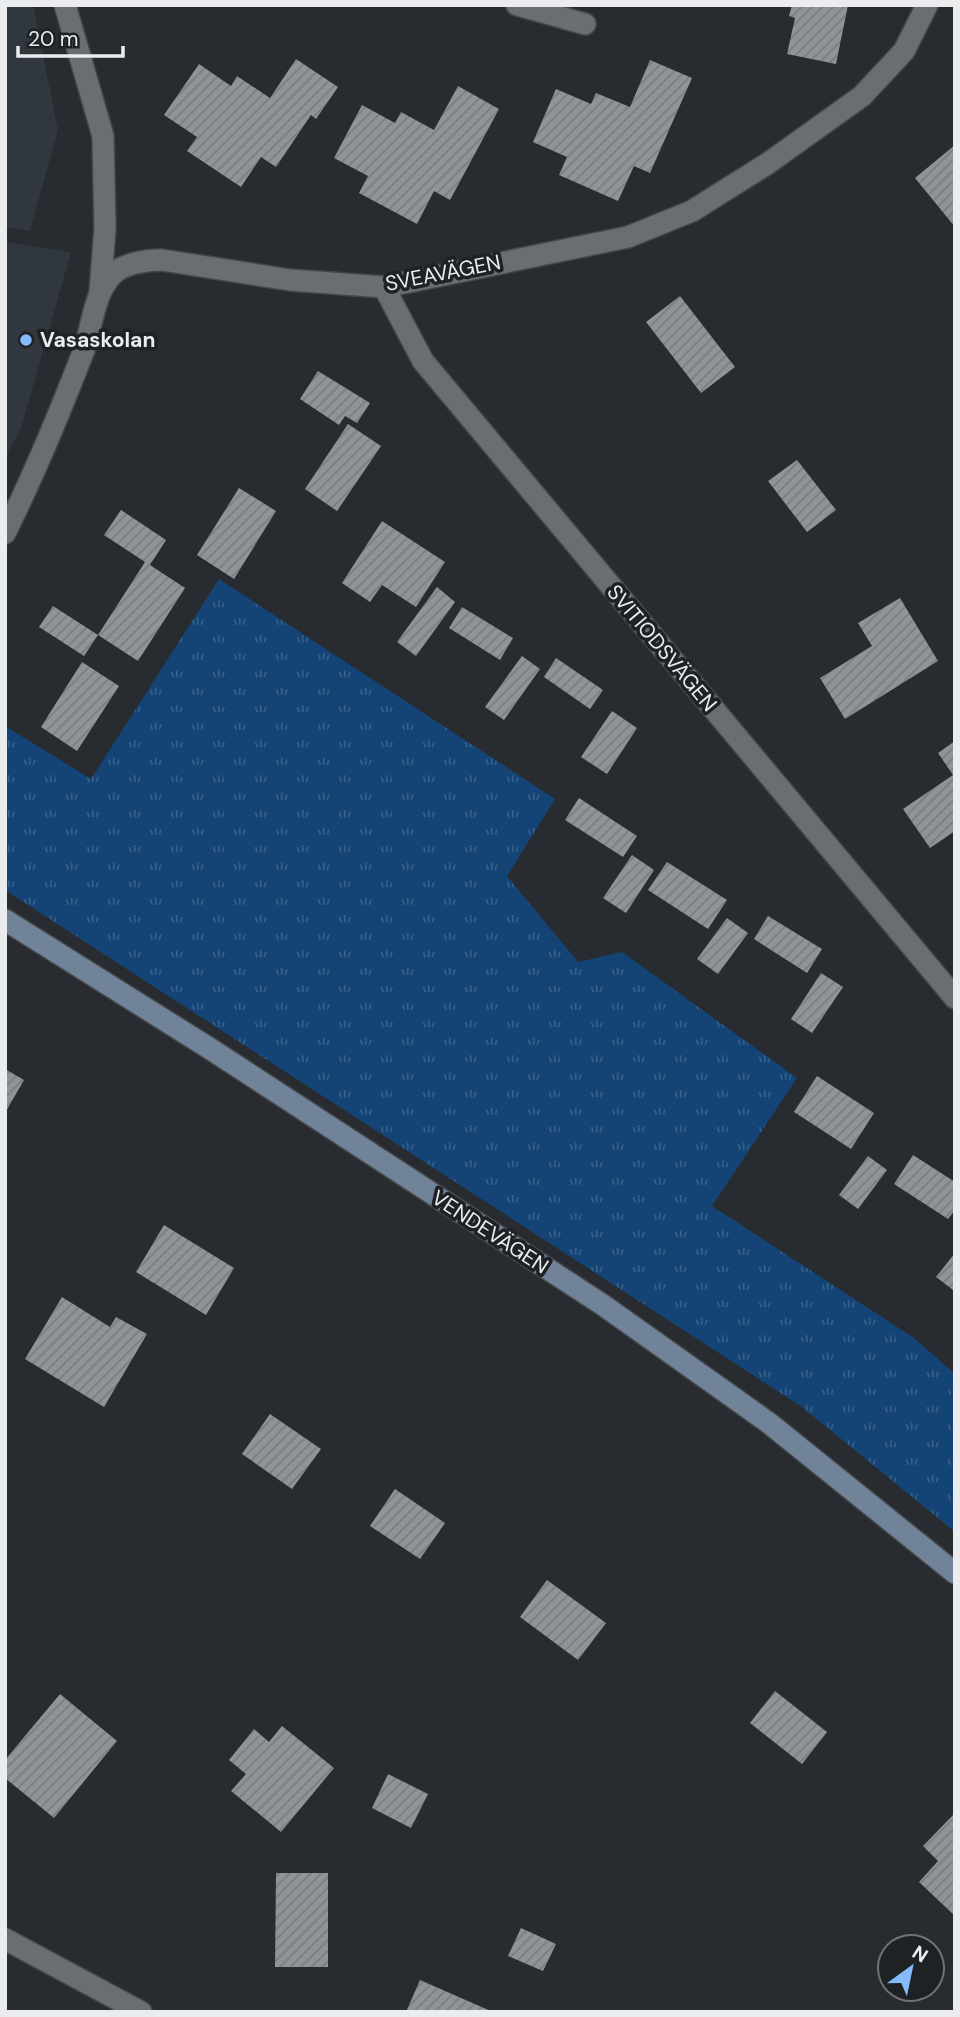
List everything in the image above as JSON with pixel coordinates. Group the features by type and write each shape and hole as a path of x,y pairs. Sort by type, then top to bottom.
{"street":[{"path":"65,5 103,136 105,228 99,298"},
{"path":"517,5 585,24"},
{"name":"SVEAVÄGEN","path":"5,533 36,471 85,347 99,298 112,273 144,260 290,279 384,286 628,237 692,211 767,164 862,96 904,51 928,5"},
{"name":"SVITIODSVÄGEN","path":"384,286 423,362 955,999"},
{"name":"VENDEVÄGEN","path":"5,920 209,1048 603,1305 769,1423 955,1573"},
{"path":"5,1939 141,2012"}],"shaded area":[{"path":"5,5 33,5 58,130 30,231 5,227"},
{"name":"Vasaskolan","path":"5,242 71,252 21,428 5,458"}],"green space":[{"path":"219,579 555,799 507,876 578,962 622,952 797,1078 712,1206 914,1338 955,1374 955,1532 802,1407 5,890 5,726 91,779"}],"building":[{"path":"792,5 848,5 836,64 787,54 795,18 789,16"},
{"path":"296,59 338,87 316,119 311,115 276,167 261,157 241,187 187,151 197,137 164,115 199,64 231,86 237,76 270,98"},
{"path":"650,60 692,78 650,173 634,166 618,201 559,175 567,157 533,142 556,89 591,104 596,93 630,107"},
{"path":"458,86 499,109 450,200 434,191 417,224 359,193 368,176 334,158 362,105 395,123 401,112 434,130"},
{"path":"955,145 955,227 915,178"},
{"path":"680,296 735,367 701,393 646,322"},
{"path":"318,371 370,403 357,423 345,416 339,425 300,399"},
{"path":"348,424 381,446 337,511 305,489"},
{"path":"797,460 836,510 807,532 768,481"},
{"path":"239,488 276,511 234,579 197,555"},
{"path":"121,510 166,540 150,565 185,588 138,661 98,635 145,562 104,535"},
{"path":"382,521 445,562 416,607 382,585 370,602 342,583"},
{"path":"437,587 455,602 416,656 397,642"},
{"path":"900,598 938,661 845,719 820,678 872,646 858,623"},
{"path":"53,606 98,635 84,656 39,627"},
{"path":"462,607 513,638 500,660 449,628"},
{"path":"522,656 540,669 504,720 485,707"},
{"path":"556,658 603,690 590,709 544,677"},
{"path":"82,662 119,686 77,751 41,727"},
{"path":"612,711 637,728 607,774 581,757"},
{"path":"955,741 955,831 930,848 903,809 953,775 938,753"},
{"path":"579,798 637,836 623,857 565,820"},
{"path":"632,855 654,870 626,913 603,898"},
{"path":"667,862 727,900 708,929 648,890"},
{"path":"768,916 822,949 807,973 754,939"},
{"path":"727,918 748,933 718,974 697,959"},
{"path":"821,973 843,987 812,1033 791,1019"},
{"path":"5,1069 24,1080 5,1113"},
{"path":"817,1076 874,1113 851,1149 794,1112"},
{"path":"913,1155 955,1182 955,1210 948,1219 894,1184"},
{"path":"868,1156 887,1170 858,1209 839,1195"},
{"path":"164,1225 234,1268 206,1315 136,1272"},
{"path":"955,1253 955,1289 953,1290 936,1277"},
{"path":"62,1297 110,1327 116,1317 147,1334 104,1407 25,1359"},
{"path":"270,1414 321,1449 292,1489 242,1454"},
{"path":"395,1489 445,1523 420,1559 370,1526"},
{"path":"547,1580 606,1623 578,1660 520,1617"},
{"path":"775,1691 827,1732 802,1764 750,1723"},
{"path":"60,1694 117,1741 54,1818 5,1778 5,1760"},
{"path":"282,1726 334,1768 281,1832 231,1791 246,1774 229,1760 254,1729 269,1742"},
{"path":"388,1774 428,1794 411,1828 372,1808"},
{"path":"955,1813 955,1916 919,1882 938,1861 923,1846"},
{"path":"276,1873 328,1873 328,1967 275,1967"},
{"path":"521,1928 556,1944 543,1971 508,1956"},
{"path":"420,1980 493,2012 406,2012"}],"place":[{"name":"Vasaskolan","path":"26,340"}]}
